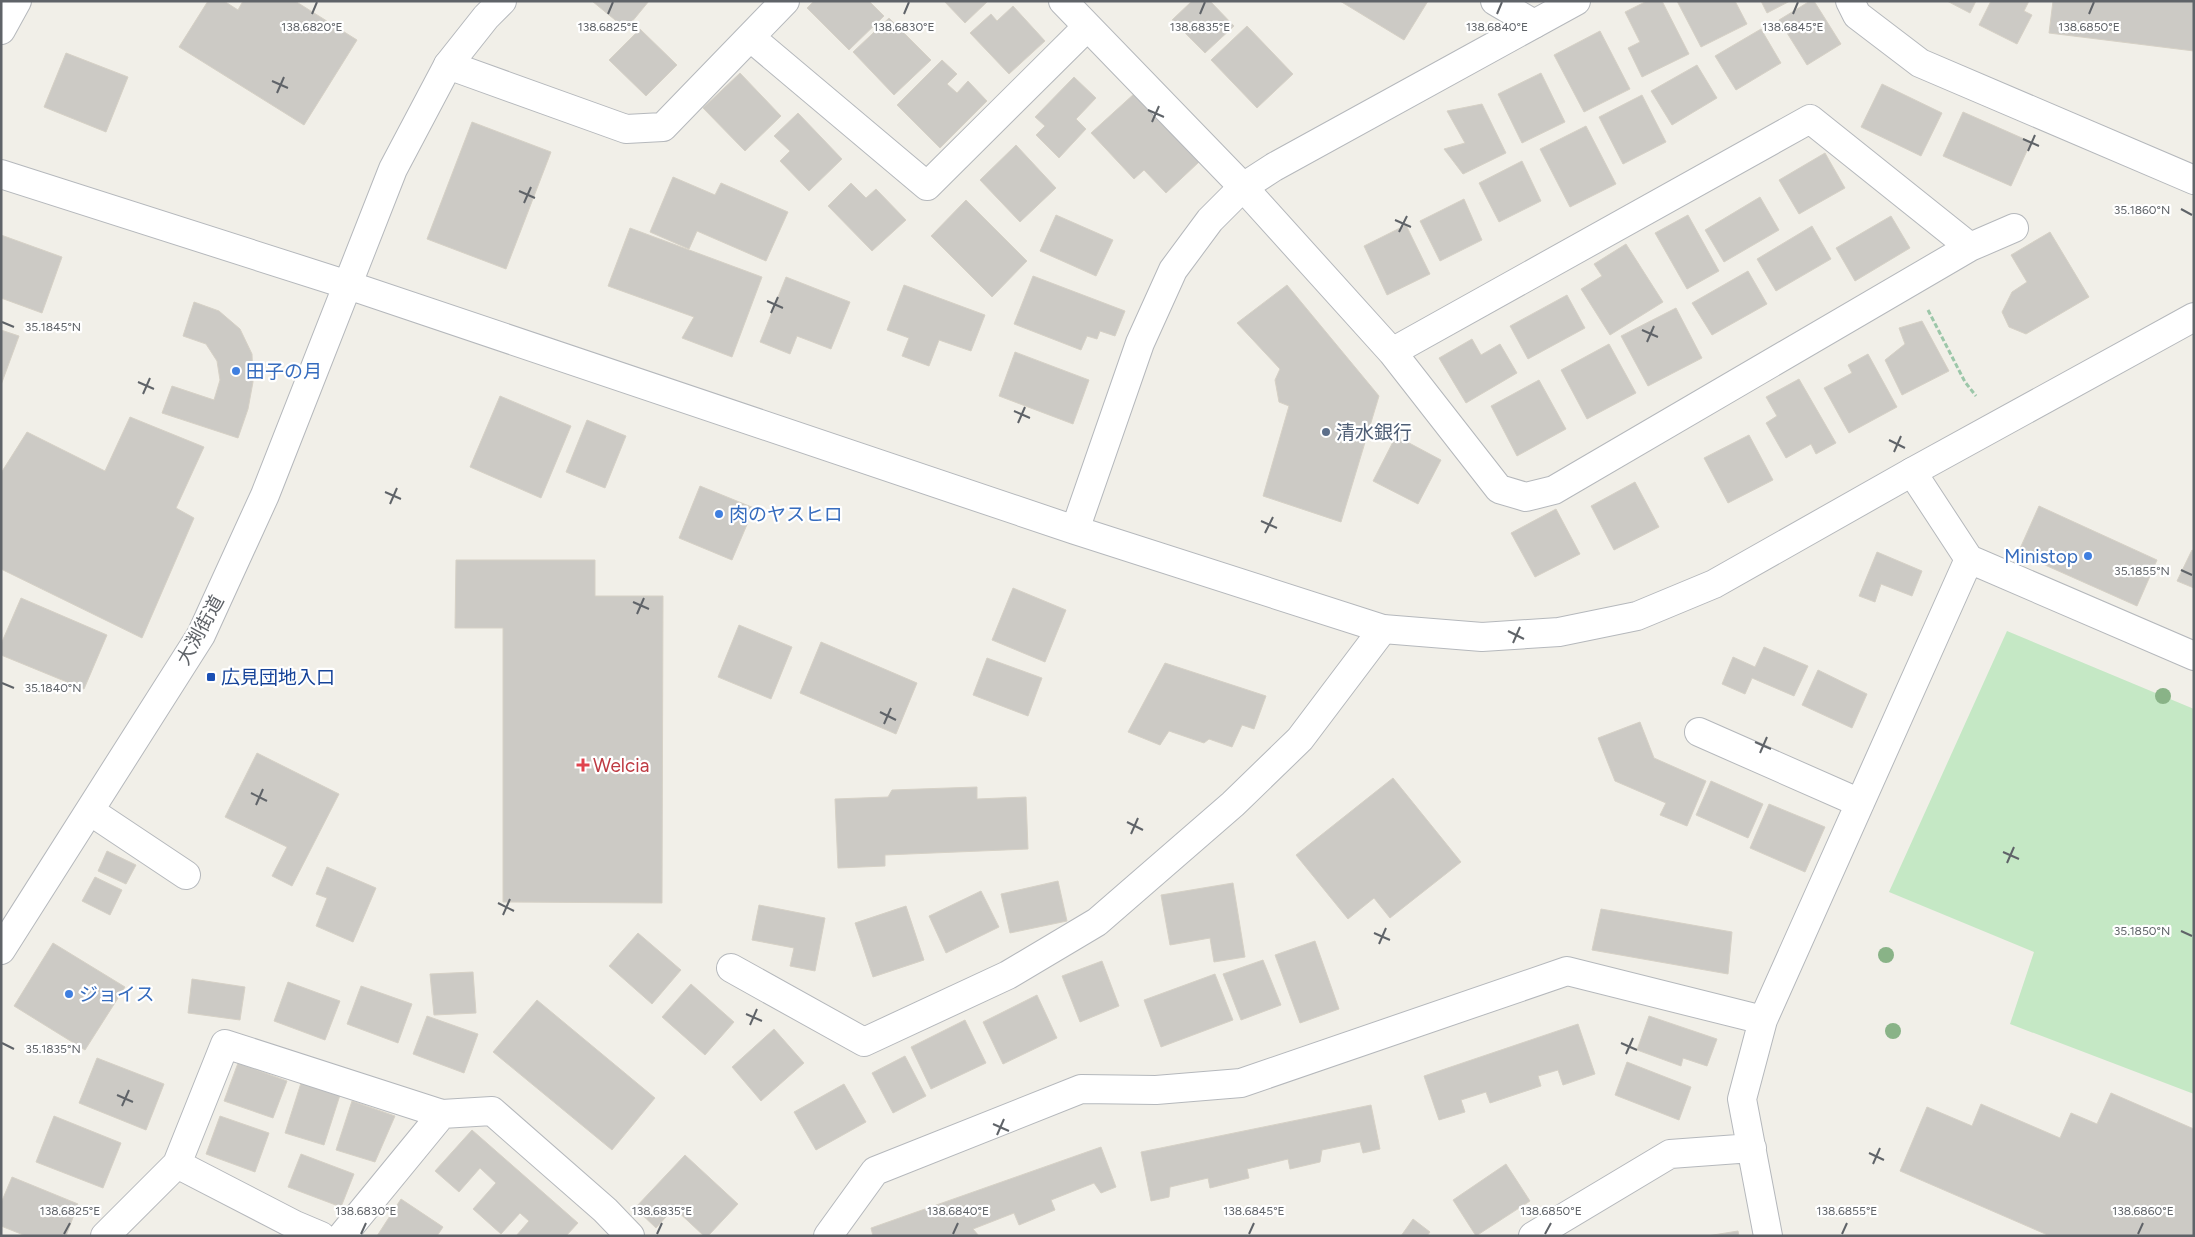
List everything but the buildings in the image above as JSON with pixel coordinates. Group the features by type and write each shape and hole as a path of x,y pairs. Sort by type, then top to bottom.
{"street":[{"path":"1,30 16,1"},
{"name":"大渕街道","path":"1,950 201,635 265,495 393,169 448,65 486,17 502,1"},
{"path":"448,65 626,129 663,127 785,1"},
{"path":"1063,1 1243,186 1392,352 1499,489 1526,497 1554,490 1970,247 2014,228"},
{"path":"1495,1 1534,24"},
{"path":"1075,530 1140,344 1173,270 1210,220 1243,186 1283,162 1576,1"},
{"path":"1850,1 1857,15 1920,63 2194,180"},
{"path":"750,37 927,186 1087,27"},
{"path":"1392,352 1810,119 1970,247"},
{"path":"1,174 348,284 1075,530 1383,629 1482,637 1559,632 1637,616 1714,584 1912,472 2194,317"},
{"path":"1912,472 1969,559 2194,656"},
{"path":"1768,1236 1742,1099 1763,1020 1969,559"},
{"path":"731,968 864,1042 1008,975 1097,922 1234,804 1300,740 1383,629"},
{"path":"1699,732 1860,803"},
{"path":"90,811 186,875"},
{"path":"828,1236 875,1171 1081,1089 1156,1090 1241,1083 1567,971 1763,1020"},
{"path":"105,1236 177,1164 225,1044 442,1114 492,1111 604,1210 630,1236"},
{"path":"342,1236 442,1114"},
{"path":"1533,1236 1670,1154 1752,1148"},
{"path":"177,1164 294,1225 322,1236"}],"path":[{"path":"1913,280 1965,382 1997,425"}],"green space":[{"path":"2007,631 2194,709 2194,1094 2010,1024 2034,952 1889,892"}],"place":[{"name":"田子の月","path":"236,371"},
{"name":"清水銀行","path":"1326,432"},
{"name":"肉のヤスヒロ","path":"719,514"},
{"name":"Ministop","path":"2088,556"},
{"name":"広見団地入口","path":"211,677"},
{"name":"Welcia","path":"583,765"},
{"name":"ジョイス","path":"69,994"}]}
